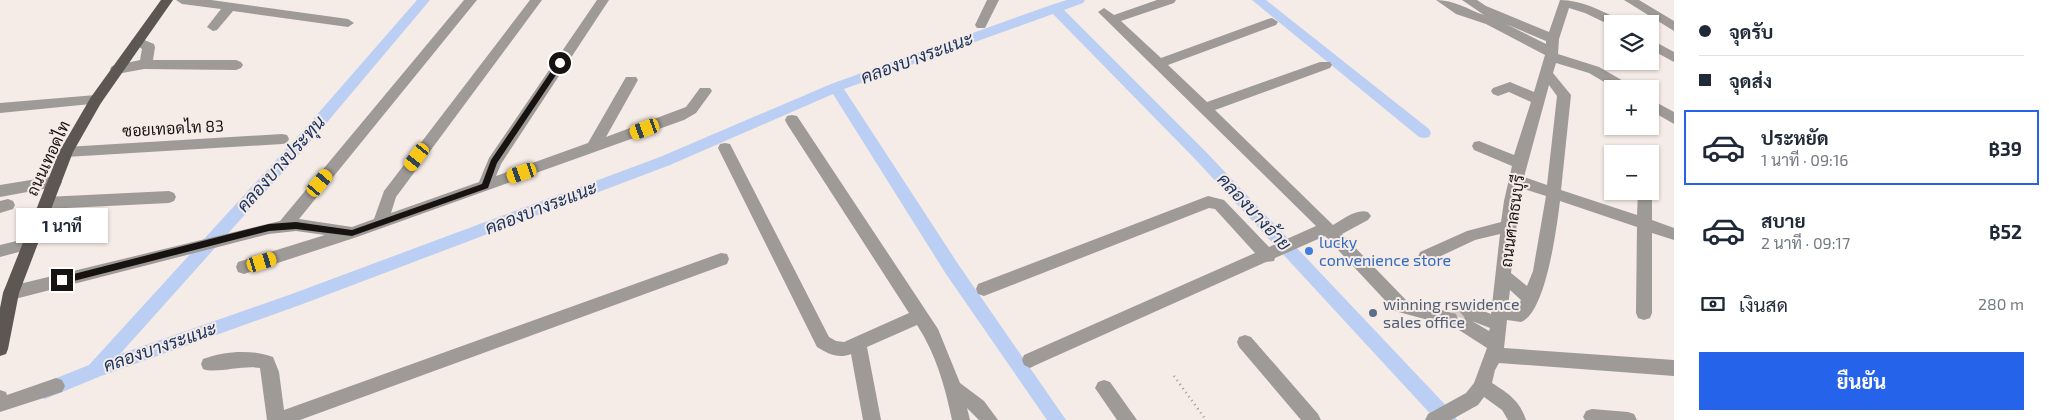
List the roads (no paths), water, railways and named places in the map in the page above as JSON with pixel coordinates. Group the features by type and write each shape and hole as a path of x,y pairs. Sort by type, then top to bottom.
{"main road":[{"name":"ถนนเทอดไท","path":"0,349 7,304 28,244 66,152 96,100 167,0"}],"street":[{"path":"182,0 348,23"},
{"path":"285,225 472,0"},
{"path":"380,223 389,195 536,0"},
{"path":"485,186 494,162 603,0"},
{"path":"981,25 993,0"},
{"path":"1170,0 1108,16 1329,230 1401,306 1426,313 1500,317 1521,315 1530,298 1541,271 1550,223 1564,95 1560,88 1546,74"},
{"path":"1442,0 1460,10 1490,21 1552,49 1611,80"},
{"path":"1468,0 1552,49"},
{"path":"1630,0 1671,22"},
{"path":"1566,2 1604,17"},
{"name":"ถนนศาลธนบุรี","path":"1440,417 1472,399 1482,387 1495,349 1500,317 1511,201 1566,2"},
{"path":"213,27 229,8"},
{"path":"1159,64 1272,22"},
{"path":"138,41 148,47 148,57 144,64"},
{"path":"1659,49 1674,58"},
{"path":"117,69 144,64 236,65"},
{"path":"1205,108 1324,65"},
{"path":"593,148 632,80"},
{"path":"1498,92 1510,87 1538,100"},
{"path":"244,267 352,233 688,113 705,91"},
{"path":"0,108 96,100"},
{"path":"1659,110 1674,119"},
{"path":"792,120 920,316 945,361 961,420"},
{"name":"ซอยเทอดไท 83","path":"66,152 282,139"},
{"path":"1480,146 1520,164"},
{"path":"725,148 823,342 833,348 845,349 920,316"},
{"path":"1516,180 1674,234"},
{"path":"0,191 55,182"},
{"path":"46,203 169,197"},
{"path":"1644,313 1645,200"},
{"path":"984,289 1208,202 1219,204 1281,250"},
{"path":"1030,360 1363,216"},
{"path":"7,304 158,256 246,233 285,225 352,233"},
{"path":"1426,257 1472,235 1509,226"},
{"path":"0,251 28,244"},
{"path":"209,364 256,358 267,362 277,420 721,259"},
{"path":"1504,276 1530,298"},
{"path":"1459,316 1495,349 1674,368"},
{"path":"1245,342 1312,420"},
{"path":"858,344 872,420"},
{"path":"0,398 2,405 56,386"},
{"path":"1482,387 1502,398 1510,406 1518,420"},
{"path":"1104,388 1128,420"},
{"path":"954,390 972,400 989,420"},
{"path":"1592,416 1628,420"}],"waterway":[{"name":"คลองบางประทุน","path":"96,369 313,129 424,0"},
{"name":"คลองบางระแนะ","path":"1055,8 1079,0"},
{"path":"1258,0 1424,133"},
{"name":"คลองบางระแนะ","path":"836,87 1055,8"},
{"name":"คลองบางอ้าย","path":"1055,8 1201,156 1448,420"},
{"name":"คลองบางระแนะ","path":"45,391 96,370 294,300 665,161 836,87"},
{"path":"836,87 952,269 1057,420"}],"tunnel":[{"path":"1453,308 1468,312"}],"place":[{"name":"lucky convenience store","path":"1309,251"},
{"name":"winning rswidence sales office","path":"1373,313"}]}
